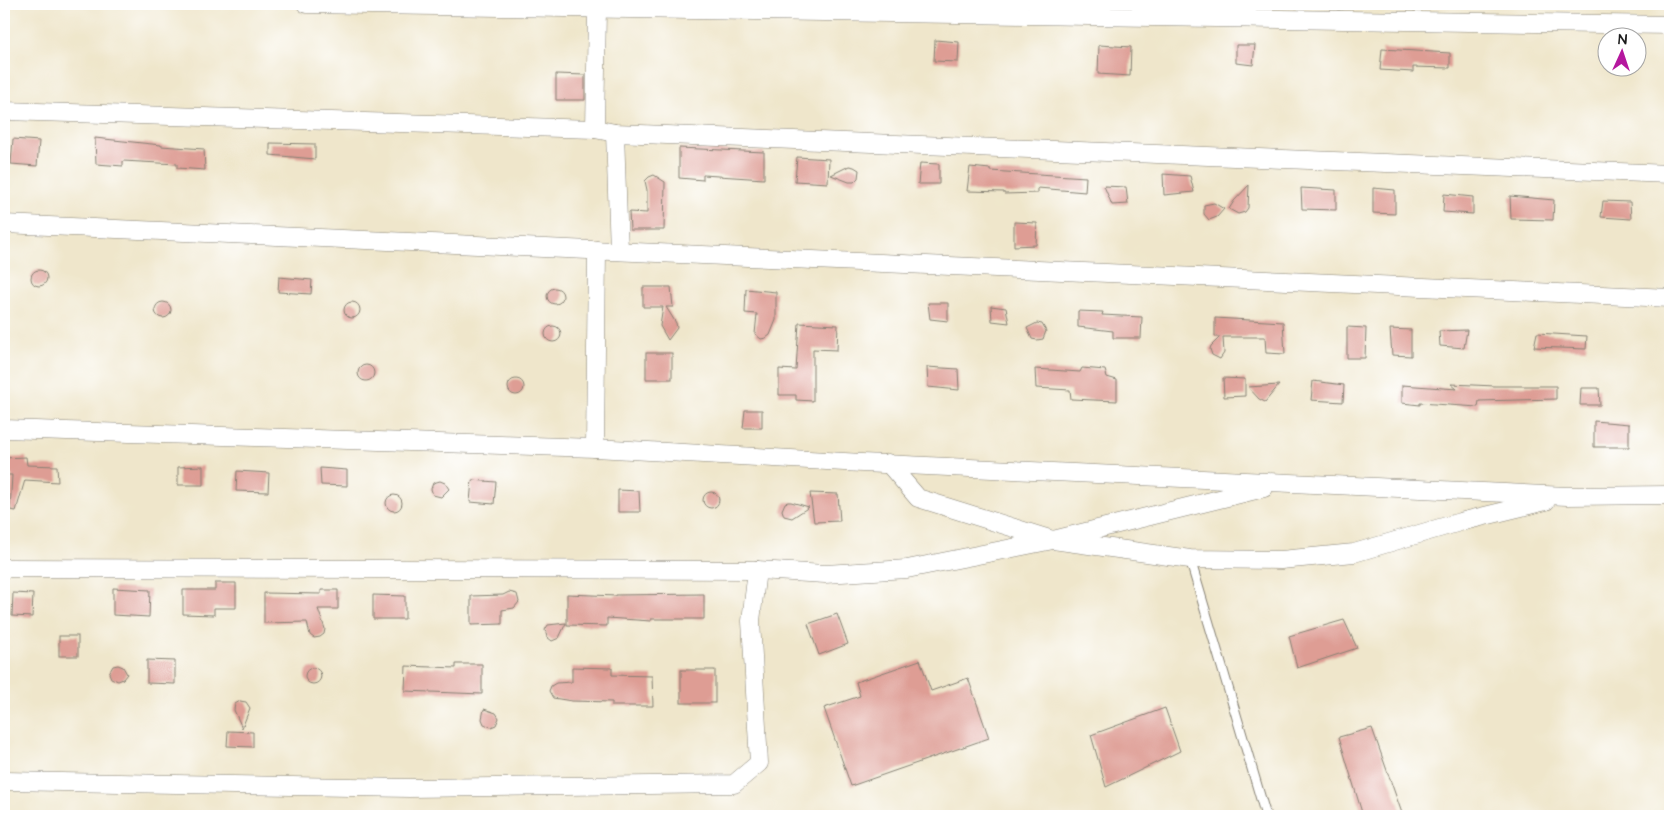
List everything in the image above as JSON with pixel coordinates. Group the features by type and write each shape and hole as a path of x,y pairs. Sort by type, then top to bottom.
{"street":[{"path":"306,4 1670,26"},
{"path":"595,129 597,9"},
{"path":"4,111 595,129 615,133 1670,174"},
{"path":"615,133 619,251"},
{"path":"4,224 1670,298"},
{"path":"595,448 597,250"},
{"path":"4,430 595,448 1567,496 1670,495"},
{"path":"888,463 918,498 1053,540 1190,559 1281,560 1354,554 1460,522 1567,496"},
{"path":"4,568 757,570 825,574 907,569 1053,540 1284,483"},
{"path":"4,781 409,788 734,784 759,763 751,621 757,570"}],"lane":[{"path":"1190,559 1266,816"}],"building":[{"path":"935,40 959,42 958,62 934,61"},
{"path":"1099,45 1131,47 1130,76 1098,74"},
{"path":"1236,45 1255,45 1253,65 1236,63"},
{"path":"1382,49 1450,53 1450,68 1413,67 1413,72 1380,70"},
{"path":"556,74 585,75 585,100 556,100"},
{"path":"95,138 204,149 205,170 177,168 177,164 123,161 123,166 96,164"},
{"path":"13,139 39,141 37,166 11,164"},
{"path":"270,143 315,144 315,159 270,155"},
{"path":"679,148 764,152 764,179 703,175 703,180 679,178"},
{"path":"797,157 829,159 828,183 795,181"},
{"path":"920,163 939,164 939,184 918,184"},
{"path":"849,166 859,170 858,178 854,182 831,175"},
{"path":"970,167 990,169 990,171 1086,177 1085,192 1038,188 1038,193 1004,194 1004,192 967,191"},
{"path":"1163,174 1190,176 1194,192 1164,195"},
{"path":"654,175 665,182 664,230 630,230 629,212 647,213 645,181"},
{"path":"1249,185 1248,208 1245,212 1238,214 1229,209 1234,201"},
{"path":"1104,186 1126,187 1128,204 1112,205"},
{"path":"1301,188 1336,190 1336,210 1302,209"},
{"path":"1373,188 1395,190 1395,214 1373,213"},
{"path":"1444,194 1473,197 1473,214 1443,212"},
{"path":"1510,196 1554,200 1553,220 1511,219"},
{"path":"1603,201 1630,202 1631,219 1601,217"},
{"path":"1214,203 1224,209 1217,217 1209,220 1204,214 1204,205"},
{"path":"1014,222 1037,223 1036,245 1014,246"},
{"path":"39,270 45,272 47,278 45,284 39,286 33,284 31,278 33,272"},
{"path":"279,277 312,280 311,294 278,292"},
{"path":"643,287 671,287 673,307 666,307 677,328 668,340 660,326 663,307 643,307"},
{"path":"555,288 561,290 563,296 561,302 555,304 549,302 547,296 549,290"},
{"path":"746,289 776,292 776,320 770,335 766,338 761,339 755,334 757,314 745,313"},
{"path":"160,302 166,302 171,307 169,316 160,318 155,313 155,307"},
{"path":"352,302 358,304 360,310 358,316 352,318 346,316 344,310 346,304"},
{"path":"928,303 948,303 948,321 930,319"},
{"path":"991,306 1006,308 1009,323 992,321"},
{"path":"1078,311 1103,312 1102,315 1142,317 1141,338 1113,338 1113,331 1078,327"},
{"path":"1215,318 1283,322 1285,354 1266,353 1265,337 1223,337 1224,353 1220,359 1212,355 1211,346 1220,337 1215,337"},
{"path":"799,323 838,325 837,350 813,349 813,401 796,400 796,395 779,395 779,369 796,370"},
{"path":"1037,323 1042,324 1046,331 1043,339 1032,339 1027,328"},
{"path":"553,326 559,328 561,334 559,340 553,342 547,340 545,334 547,328"},
{"path":"1347,327 1366,328 1365,358 1347,358"},
{"path":"1390,329 1411,330 1411,356 1392,355"},
{"path":"1467,330 1464,348 1440,346 1439,331"},
{"path":"1537,333 1587,336 1586,349 1534,347"},
{"path":"646,353 672,353 672,379 646,379"},
{"path":"366,365 372,367 374,373 372,379 366,381 360,379 358,373 360,367"},
{"path":"927,367 958,369 959,390 928,387"},
{"path":"1082,368 1105,370 1107,377 1117,380 1117,401 1071,399 1070,390 1036,388 1035,369 1080,372"},
{"path":"1223,378 1245,379 1245,396 1224,397"},
{"path":"516,379 522,381 524,387 522,393 516,395 510,393 508,387 510,381"},
{"path":"1313,381 1344,385 1343,402 1311,400"},
{"path":"1451,384 1556,386 1556,399 1479,401 1478,407 1402,403 1402,385 1457,389"},
{"path":"1279,385 1265,402 1259,399 1248,387"},
{"path":"1581,388 1599,388 1600,405 1580,405"},
{"path":"745,410 762,410 762,428 743,428"},
{"path":"1594,421 1629,424 1629,447 1594,447"},
{"path":"26,457 27,465 57,466 58,482 25,480 16,511 10,510 12,475 4,475 4,458"},
{"path":"203,466 203,485 178,485 178,467"},
{"path":"320,468 347,470 347,486 321,485"},
{"path":"237,471 269,473 268,492 236,491"},
{"path":"472,480 496,482 494,504 470,502"},
{"path":"440,481 445,483 449,489 441,497 433,495 431,489 433,483"},
{"path":"618,490 639,491 640,512 618,512"},
{"path":"711,492 717,494 719,500 717,506 711,508 705,506 703,500 705,494"},
{"path":"810,493 838,494 840,521 814,522"},
{"path":"394,495 400,497 402,503 400,509 394,511 388,509 386,503 388,497"},
{"path":"785,503 809,507 792,518 784,516 782,510"},
{"path":"215,583 236,583 236,608 214,608 214,615 183,614 183,590 215,590"},
{"path":"113,588 150,590 149,617 113,615"},
{"path":"321,590 338,590 338,609 318,609 325,629 324,634 320,637 314,638 310,635 307,622 264,623 264,593 321,594"},
{"path":"509,592 517,594 519,602 514,608 502,610 502,624 471,625 471,596 503,595"},
{"path":"13,593 33,594 32,617 12,616"},
{"path":"567,594 616,596 704,594 704,619 651,619 651,621 607,618 607,626 567,625"},
{"path":"373,595 405,596 405,619 373,619"},
{"path":"837,614 848,644 819,655 808,624"},
{"path":"1344,620 1357,648 1297,668 1289,636"},
{"path":"566,623 559,638 552,641 547,637 545,630 548,625"},
{"path":"59,636 78,636 78,656 59,656"},
{"path":"147,660 175,661 175,684 147,683"},
{"path":"920,660 931,691 968,678 989,738 851,786 824,708 860,696 856,682"},
{"path":"456,664 482,664 482,694 405,691 406,666 456,668"},
{"path":"113,666 123,667 127,674 118,681 111,678 109,673"},
{"path":"572,667 612,668 612,675 652,676 653,706 612,706 612,702 572,701 553,698 549,691 551,686 556,683 572,682"},
{"path":"310,668 316,668 321,673 319,682 310,684 305,679 305,673"},
{"path":"681,670 715,670 715,703 681,703"},
{"path":"240,701 246,702 250,708 242,728 234,710 235,704"},
{"path":"1165,708 1180,751 1106,787 1091,735"},
{"path":"484,709 496,713 499,718 496,725 491,727 484,724 482,719"},
{"path":"1372,728 1403,816 1363,816 1339,737"},
{"path":"228,731 253,732 253,747 227,746"}]}
